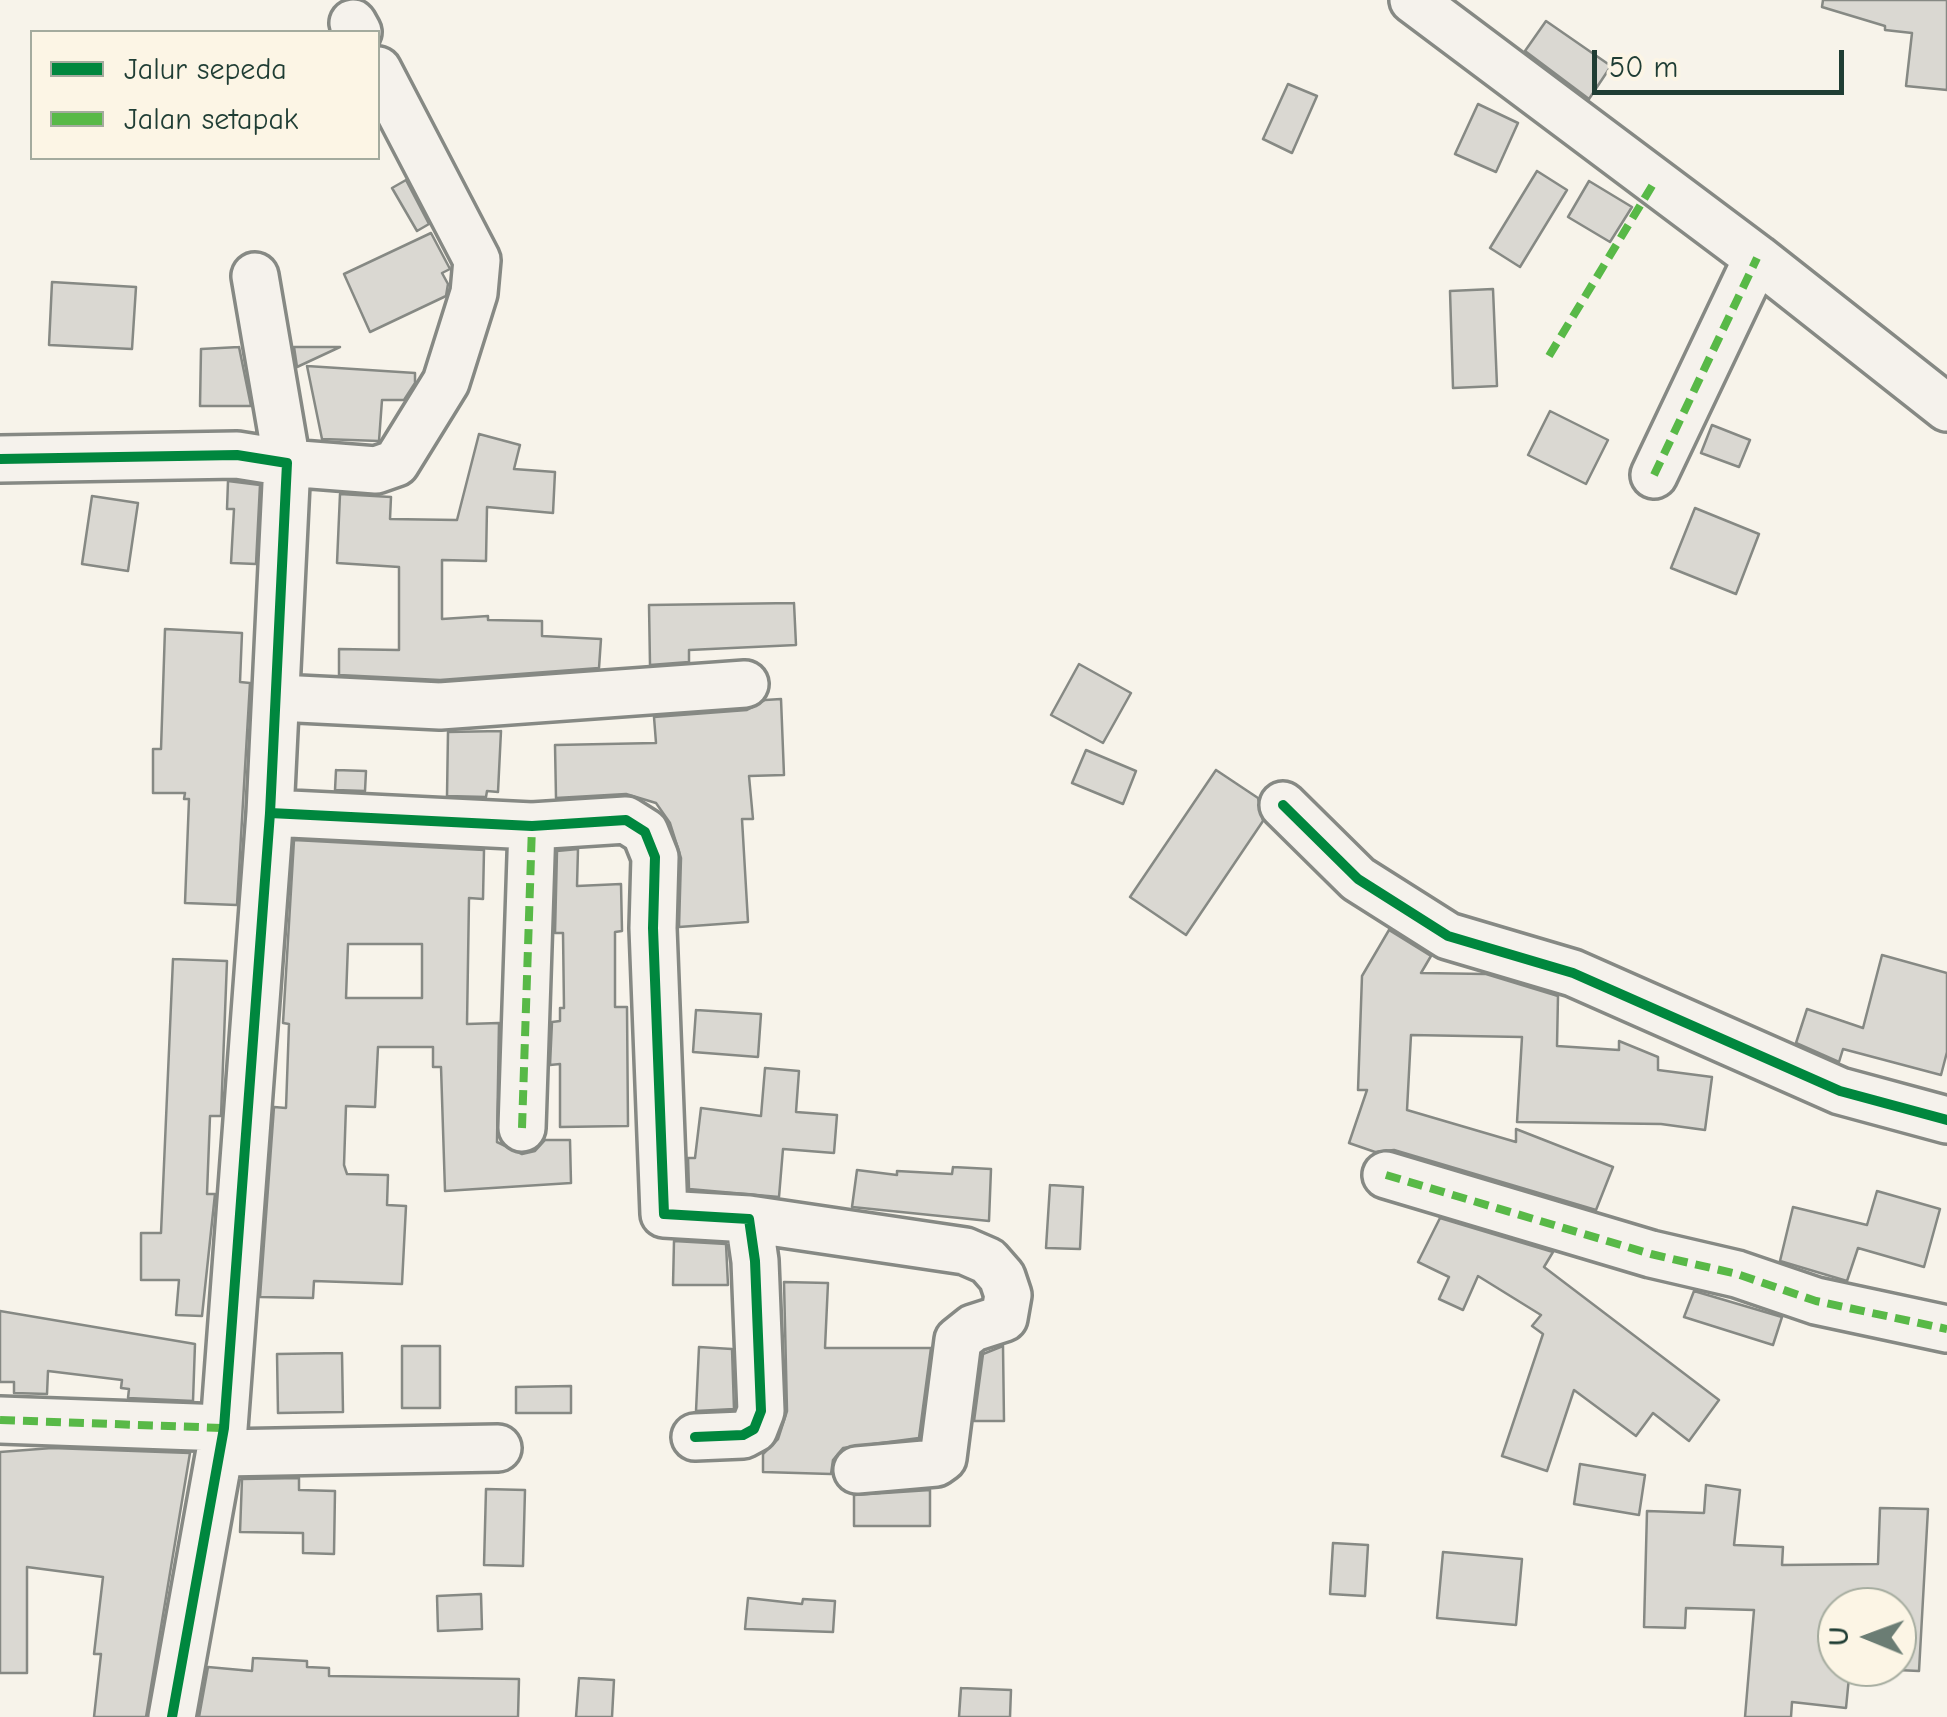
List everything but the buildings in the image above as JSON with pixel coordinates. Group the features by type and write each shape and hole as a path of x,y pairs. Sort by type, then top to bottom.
{"street":[{"path":"1413,0 1757,258 1947,408"},
{"path":"0,459 237,455 364,470 396,464 446,382 474,292 476,260 380,74"},
{"path":"1654,475 1757,258"},
{"path":"172,1717 222,1440 278,698 287,463 255,276"},
{"path":"278,698 440,706 744,684"},
{"path":"1284,805 1358,880 1448,936 1572,973 1840,1092 1947,1120"},
{"path":"270,814 532,826 626,820 652,843 664,1214 748,1220 964,1251 988,1261 1002,1277 1008,1296 1004,1318 973,1328 958,1340 952,1359 942,1458 936,1462 857,1470"},
{"path":"522,1128 532,826"},
{"path":"1386,1175 1651,1254 1736,1274 1816,1301 1947,1329"},
{"path":"695,1436 743,1434 754,1429 761,1411 748,1220"},
{"path":"0,1420 222,1440 498,1448"}],"marked path":[{"path":"1549,356 1655,181"},
{"path":"1654,475 1757,258"},
{"path":"522,1128 532,826"},
{"path":"1386,1175 1651,1254 1737,1274 1816,1301 1947,1329"},
{"path":"0,1420 224,1428"}],"cycle path":[{"path":"0,459 237,455 287,463 270,813 224,1428 172,1717"},
{"path":"1283,805 1358,879 1448,936 1573,973 1840,1091 1947,1120"},
{"path":"270,813 532,826 626,820 645,832 655,857 653,928 664,1214 749,1219 755,1261 761,1411 754,1429 743,1435 695,1437"}]}
